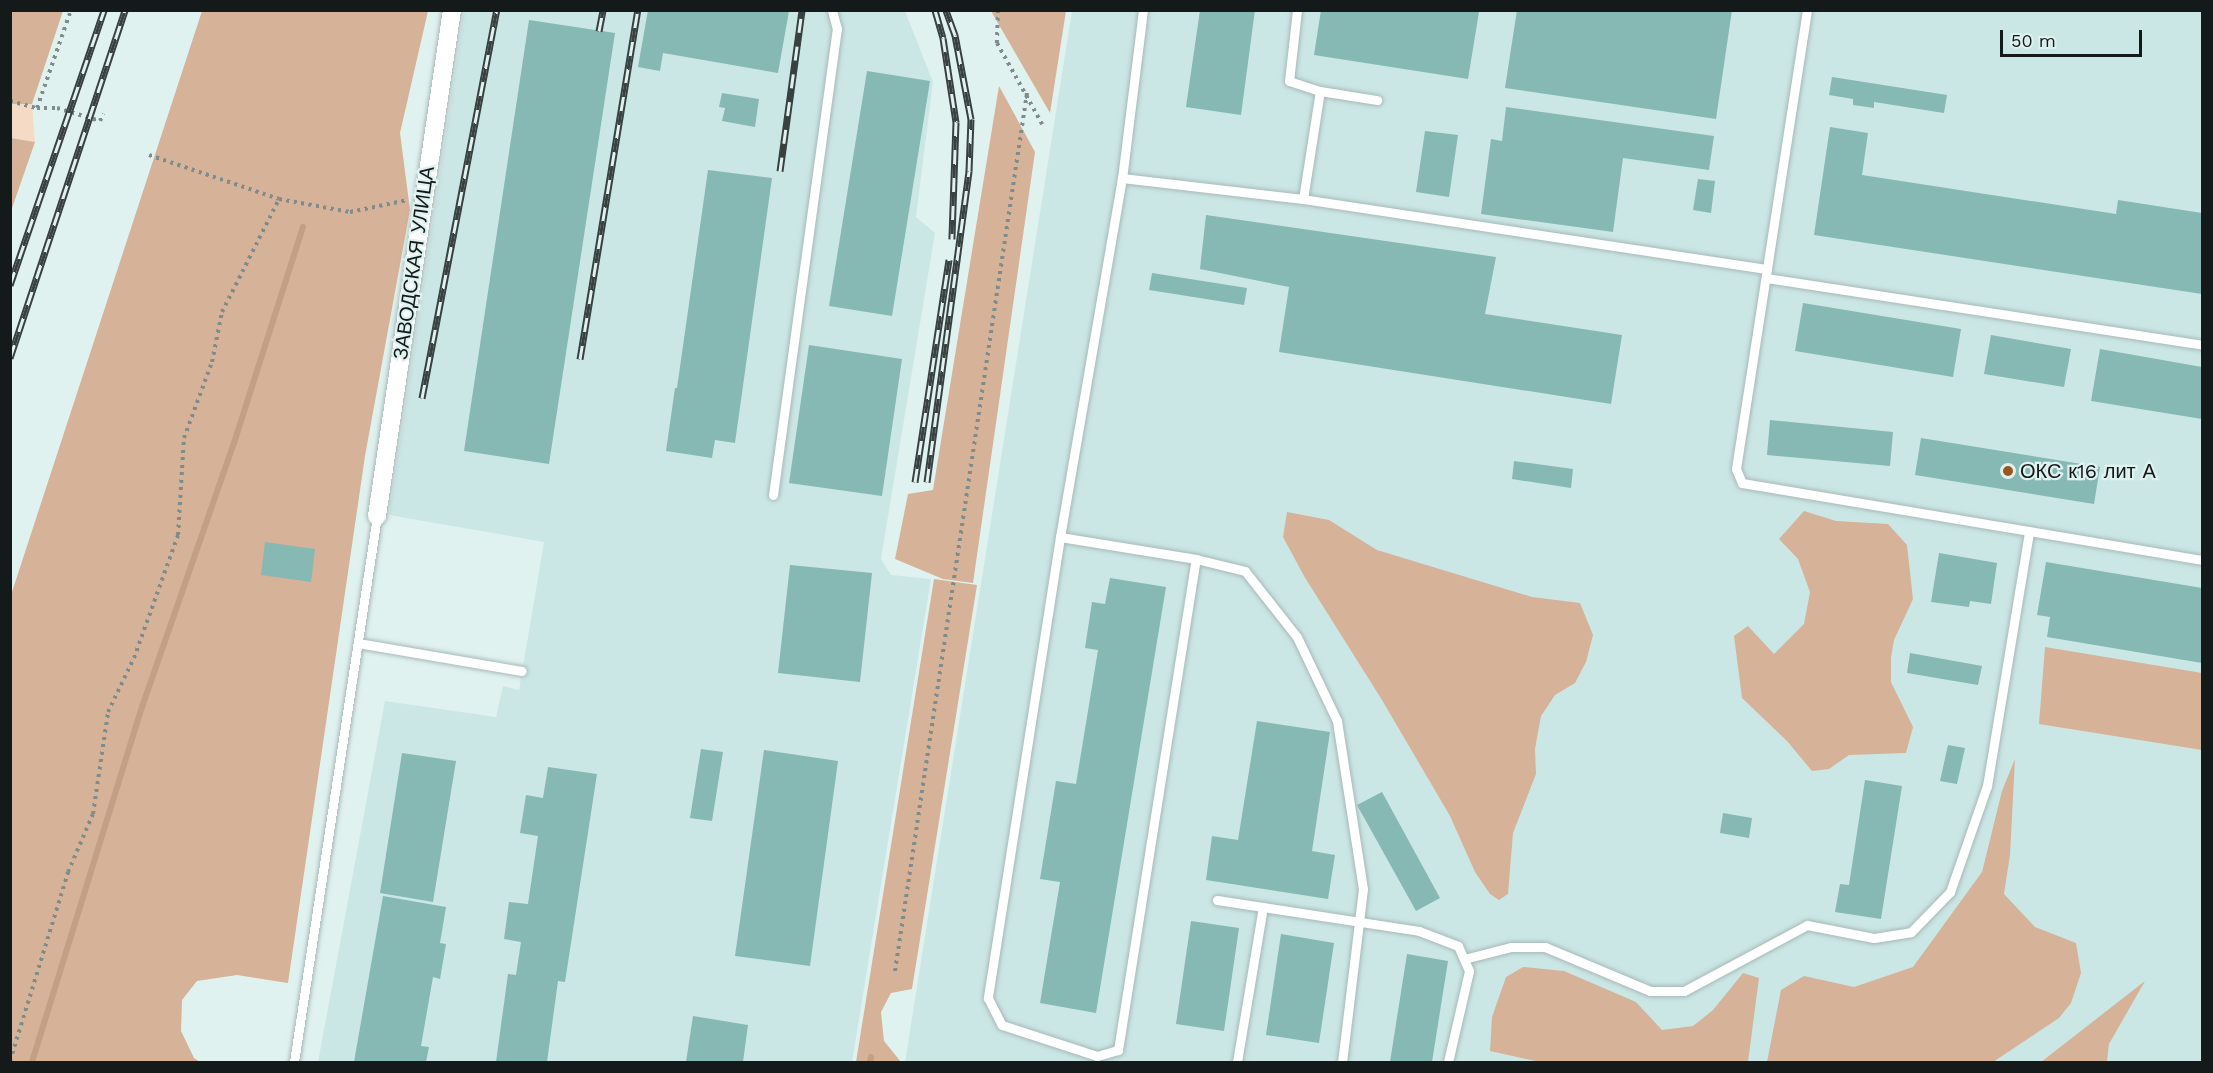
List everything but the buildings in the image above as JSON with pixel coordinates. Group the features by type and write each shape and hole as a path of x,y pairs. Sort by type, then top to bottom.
{"street":[{"name":"ЗАВОДСКАЯ УЛИЦА","path":"377,516 452,10"}],"lane":[{"path":"773,495 837,29 832,10"},
{"path":"1143,10 1122,178 1060,537 988,998 1002,1024 1097,1056 1118,1050 1196,559"},
{"path":"1297,10 1289,81 1320,91 1377,100"},
{"path":"1807,10 1736,468 1743,483 2202,560"},
{"path":"1303,199 1320,91"},
{"path":"1122,178 1303,199 2202,345"},
{"path":"294,1062 377,516"},
{"path":"1464,958 1512,947 1545,947 1650,991 1684,991 1807,925 1874,938 1911,932 1950,892 1987,786 2029,531"},
{"path":"1060,537 1196,559 1245,571 1297,638 1337,721 1363,889 1342,1062"},
{"path":"357,643 522,671"},
{"path":"1217,900 1419,931 1458,946 1469,971 1448,1062"},
{"path":"1237,1062 1263,907"}],"path":[{"path":"37,108 71,10"},
{"path":"998,10 998,43 1005,61 1027,93 1042,124"},
{"path":"895,971 1027,93"},
{"path":"10,101 37,108 57,108 100,121 103,114"},
{"path":"57,108 59,101"},
{"path":"148,155 279,199 350,212 424,196"},
{"path":"10,1061 68,872 93,814 108,712 134,658 178,535 183,438 212,362 222,312 279,199"}],"shaded area":[{"path":"11,10 63,11 32,104 11,104"},
{"path":"202,11 428,11 400,133 410,210 365,456 288,983 237,975 197,981 182,1000 181,1031 194,1058 200,1062 11,1062 11,595"},
{"path":"464,11 905,11 933,82 916,217 935,233 881,559 891,575 931,579 852,1062 318,1062 385,701 496,717 503,686 519,690 544,542 389,515"},
{"path":"991,11 1066,11 1050,113"},
{"path":"1072,11 2202,11 2202,1062 905,1062"},
{"path":"999,86 1035,152 973,583 943,579 895,559 908,494 933,490"},
{"path":"10,104 32,104 35,142 11,138"},
{"path":"10,138 35,142 11,211"},
{"path":"1804,511 1836,521 1888,524 1907,545 1913,599 1894,640 1891,657 1891,682 1913,727 1906,753 1849,755 1829,769 1812,771 1787,741 1742,698 1734,636 1748,626 1774,654 1804,624 1810,592 1798,559 1779,539"},
{"path":"1287,512 1329,520 1377,550 1532,597 1580,603 1593,635 1586,662 1575,683 1555,695 1541,716 1535,749 1536,774 1513,833 1508,894 1499,900 1490,894 1475,872 1450,816 1382,700 1304,576 1283,537"},
{"path":"934,579 977,585 912,989 891,993 881,1012 884,1041 901,1062 856,1062"},
{"path":"2045,647 2202,673 2202,750 2039,724"},
{"path":"2015,759 2010,855 2004,894 2035,927 2076,943 2081,973 2071,1003 2059,1018 1993,1062 1767,1062 1781,990 1804,976 1854,987 1913,967 1982,872 2002,791"},
{"path":"1523,967 1564,971 1636,1002 1662,1030 1693,1026 1713,1010 1743,973 1759,978 1748,1062 1540,1062 1490,1051 1492,1017 1506,977"},
{"path":"2145,981 2109,1044 2107,1062 2041,1062"}],"waterway":[{"path":"32,1062 142,707 234,443 303,227"},
{"path":"870,1062 871,1057"}],"railway":[{"path":"10,285 104,10"},
{"path":"10,358 125,10"},
{"path":"422,398 497,10"},
{"path":"599,31 603,10"},
{"path":"580,359 638,10"},
{"path":"780,171 802,10"},
{"path":"935,10 943,38 956,122 952,239"},
{"path":"927,482 969,171 971,119 955,35 946,10"},
{"path":"915,482 949,260"}],"place":[{"name":"ОКС к16 лит А","path":"2008,471"}]}
